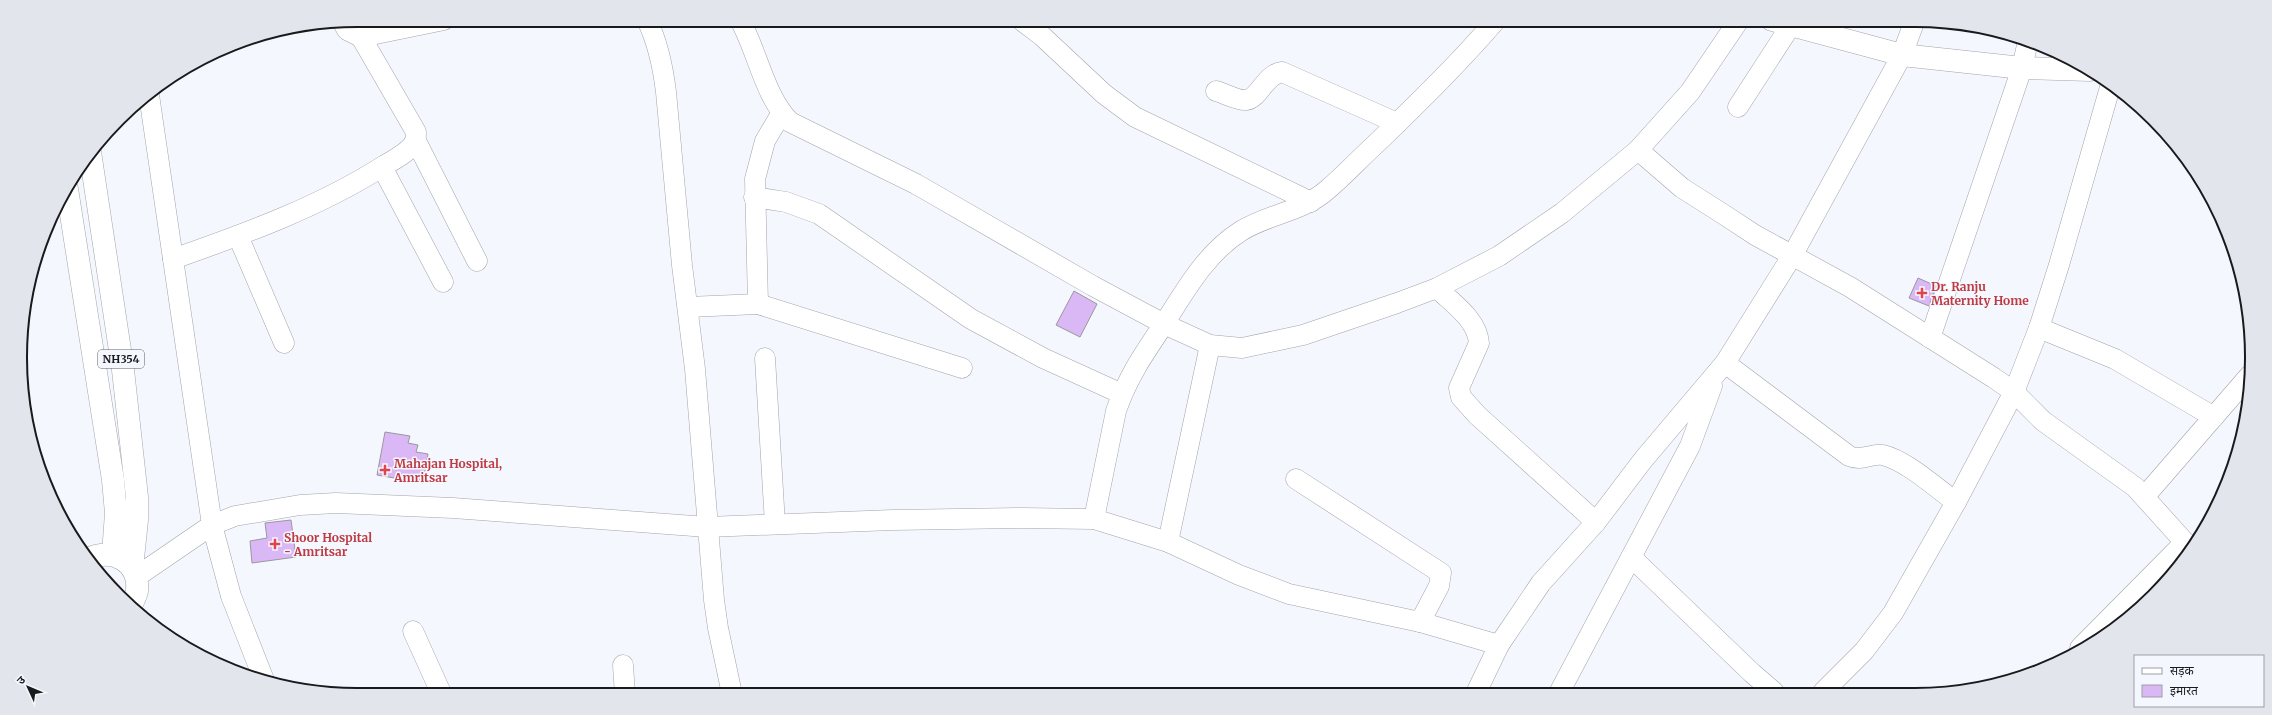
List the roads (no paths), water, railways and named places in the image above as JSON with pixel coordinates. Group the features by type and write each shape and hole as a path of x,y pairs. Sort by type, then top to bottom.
{"main road":[{"path":"1799,27 1902,55 2022,68 2077,70"},
{"name":"NH354","path":"91,161 123,370 137,496 134,572 137,592 134,600"},
{"name":"NH354","path":"68,197 113,480 116,513 113,554"},
{"path":"93,556 98,554 113,554 124,559 134,572"}],"street":[{"path":"361,37 410,27"},
{"path":"650,27 663,68 682,265 696,369 707,527 718,628 731,688"},
{"path":"744,27 752,43 772,96 782,114 790,122 801,129 868,159 916,184 1087,282 1164,324 1210,345 1242,348 1303,335 1437,288 1499,256 1562,213 1638,150 1690,92 1734,27"},
{"path":"1030,27 1042,36 1104,94 1135,117 1311,202"},
{"path":"1094,519 1116,411 1122,394 1140,358 1164,324 1190,282 1226,243 1240,232 1259,222 1311,202 1327,190 1468,52 1490,27"},
{"path":"1738,107 1778,27"},
{"path":"1478,688 1499,645 1541,583 1596,522 1643,460 1720,370 1792,256 1902,55 1912,27"},
{"path":"345,28 347,30 361,37 416,132 416,141 477,260"},
{"path":"1930,338 2022,68 2027,47"},
{"path":"1216,91 1244,100 1250,99 1272,75 1282,72 1397,123"},
{"path":"1827,688 1864,651 1893,613 1956,502 2014,392 2039,328 2097,138 2109,91"},
{"path":"150,100 212,525 231,596 261,673"},
{"path":"758,304 754,197 755,179 765,141 782,114"},
{"path":"173,259 238,236 306,208 382,167 409,148 416,141"},
{"path":"1638,150 1692,195 1792,256 1850,287 2014,392 2043,421 2125,479 2145,496 2187,545"},
{"path":"382,167 443,282"},
{"path":"754,197 786,202 819,214 971,319 1043,358 1122,394"},
{"path":"238,236 284,343"},
{"path":"1437,288 1473,324 1478,335 1479,342 1459,388 1461,397 1477,415 1596,522"},
{"path":"688,307 758,304 962,368"},
{"path":"2039,328 2115,359 2214,417"},
{"path":"1168,542 1210,345"},
{"path":"765,358 775,524"},
{"path":"1720,370 1850,456 1862,459 1875,455 1888,457 1900,462 1956,502"},
{"path":"1562,688 1690,446 1720,370"},
{"path":"2145,496 2244,382"},
{"path":"1296,479 1441,573 1442,579 1440,586 1420,622"},
{"path":"134,572 212,525 235,516 300,505 336,504 453,508 707,527 1013,518 1094,519 1168,542 1239,575 1277,590 1420,622 1499,645"},
{"path":"2094,635 2185,547"},
{"path":"1631,557 1769,688"},
{"path":"413,631 439,688"},
{"path":"623,665 625,688"}],"place":[{"name":"Dr. Ranju Maternity Home","path":"1922,293"},
{"name":"Mahajan Hospital, Amritsar","path":"385,470"},
{"name":"Shoor Hospital - Amritsar","path":"275,544"}]}
